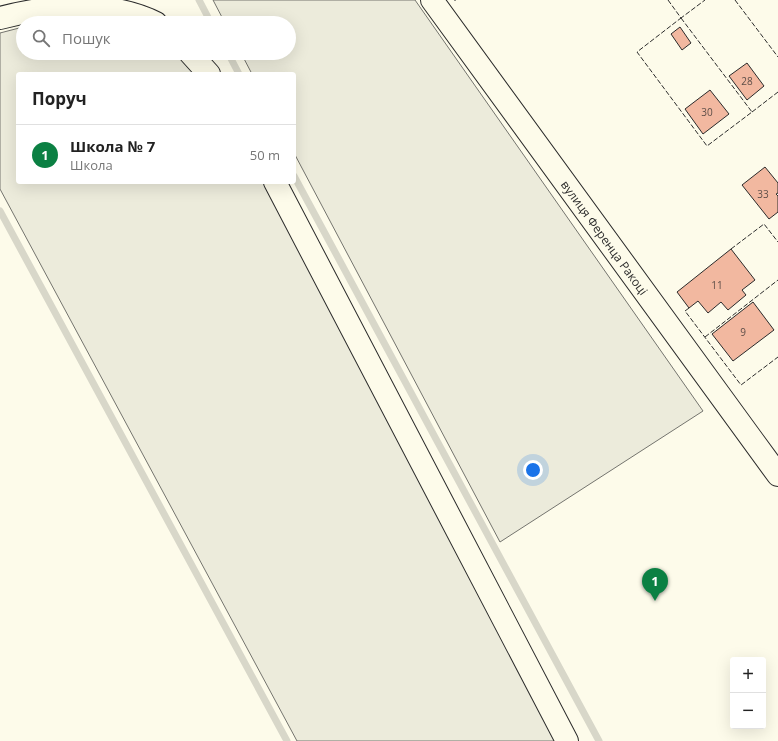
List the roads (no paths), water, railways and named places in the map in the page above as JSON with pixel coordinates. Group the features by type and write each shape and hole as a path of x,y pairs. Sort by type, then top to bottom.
{"street":[{"name":"вулиця Ференца Ракоці","path":"432,0 770,449 778,475"},
{"path":"0,18 55,6 102,4 126,9 145,16"},
{"path":"196,60 207,72"},
{"path":"276,184 567,741"}],"waterway":[{"path":"199,0 207,16"},
{"path":"232,60 238,72"},
{"path":"296,180 599,741"},
{"path":"0,211 287,741"}],"place":[{"name":"Школа № 7","path":"655,601"}]}
